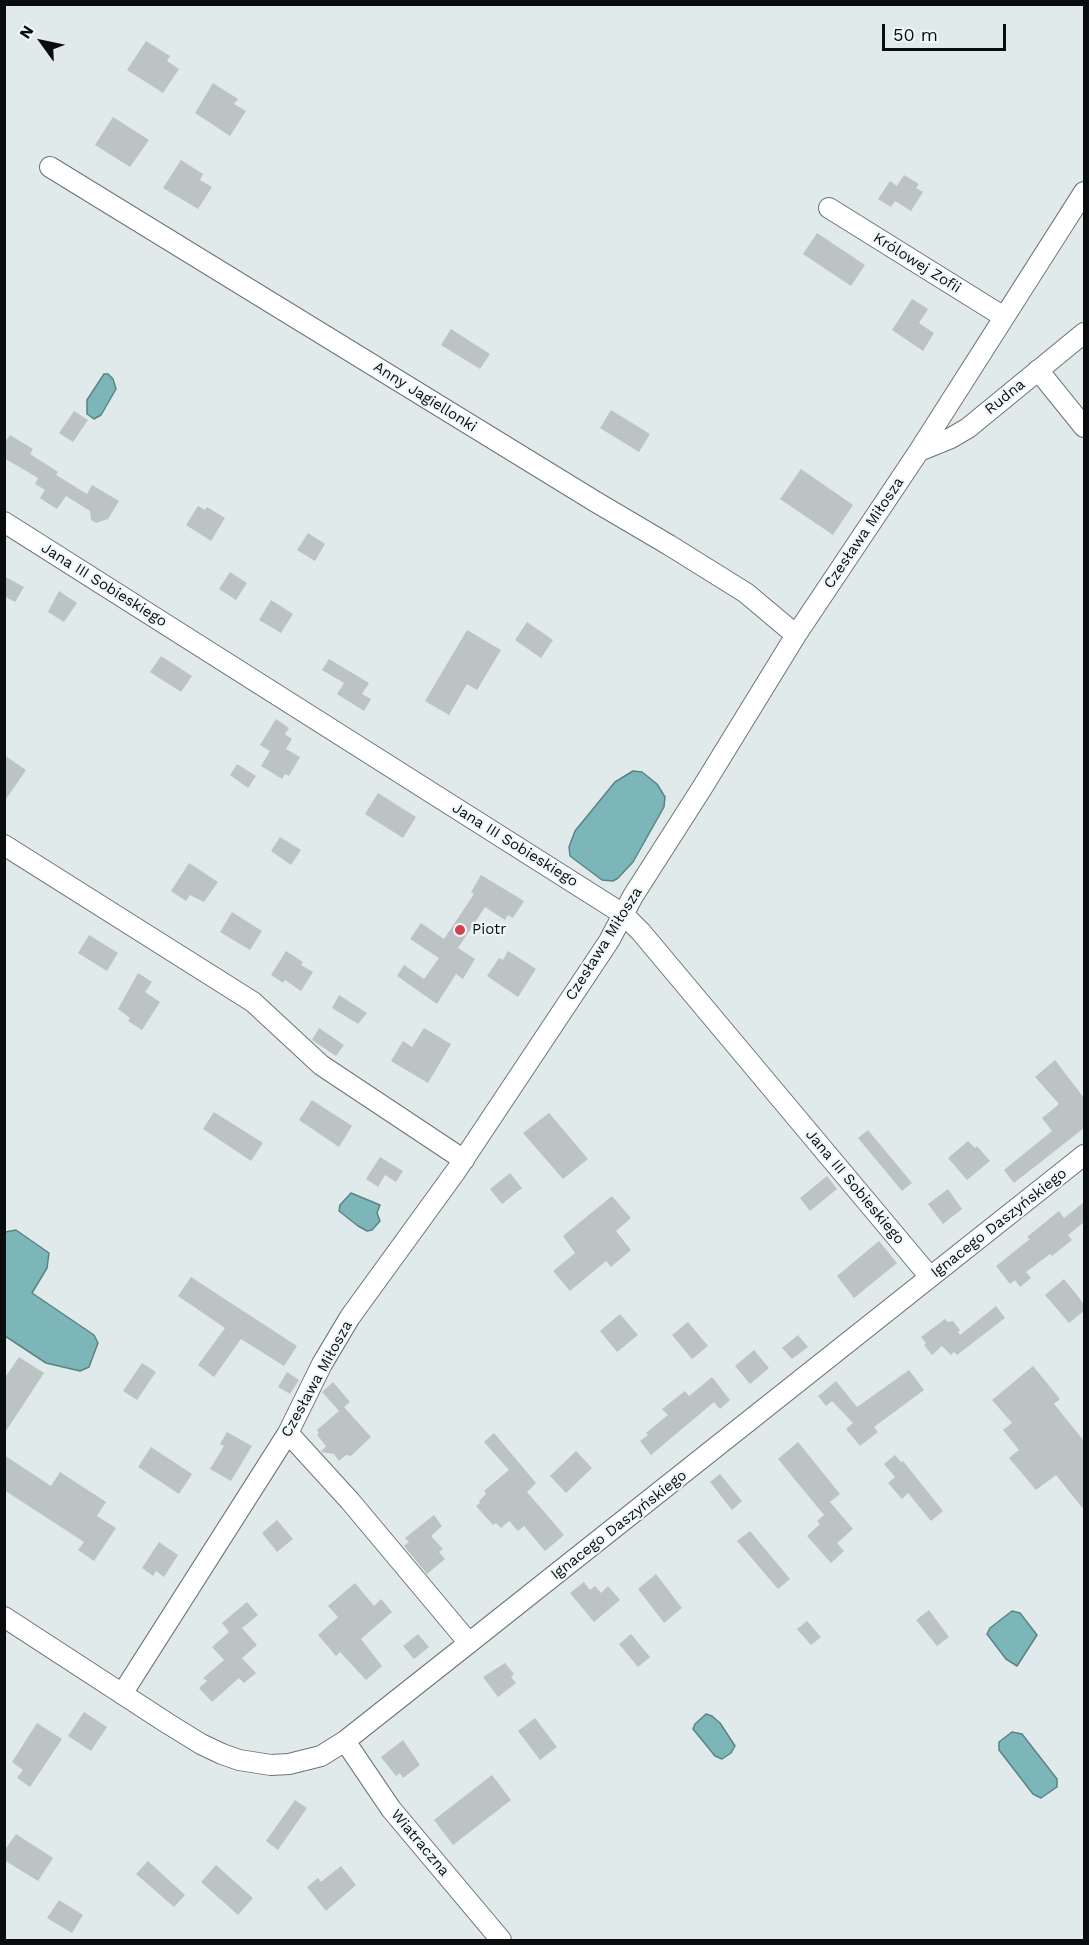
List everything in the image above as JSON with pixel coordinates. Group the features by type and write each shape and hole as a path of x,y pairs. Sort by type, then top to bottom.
{"street":[{"name":"Anny Jagiellonki","path":"50,166 747,593 796,635"},
{"name":"Czesława Miłosza","path":"123,1694 288,1433 322,1364 350,1317 464,1160 609,940 796,635 919,451 1084,192"},
{"name":"Królowej Zofii","path":"829,208 1004,317"},
{"name":"Rudna","path":"919,451 951,438 968,428 1084,333"},
{"path":"1038,370 1084,427"},
{"name":"Jana III Sobieskiego","path":"4,522 623,914 641,932 930,1277"},
{"path":"4,845 253,1002 321,1065 464,1160"},
{"name":"Ignacego Daszyńskiego","path":"4,1617 201,1744 239,1760 271,1765 289,1764 321,1755 345,1741 1084,1155"},
{"path":"288,1433 350,1501 469,1643"},
{"name":"Wiatraczna","path":"345,1741 391,1809 501,1941"}],"water":[{"path":"104,374 108,374 113,379 116,389 101,415 94,419 87,414 87,400"},
{"path":"633,771 642,772 657,784 665,797 664,807 633,862 613,881 602,880 570,856 569,847 575,831 615,782"},
{"path":"351,1193 380,1205 377,1213 380,1221 372,1230 367,1231 358,1226 339,1211 340,1205"},
{"path":"16,1230 49,1253 47,1268 32,1293 94,1335 98,1343 89,1367 80,1371 46,1363 5,1336 5,1232"},
{"path":"1012,1611 1020,1613 1037,1635 1017,1666 1006,1659 987,1634 990,1628"},
{"path":"706,1714 720,1723 735,1746 731,1753 722,1759 715,1756 693,1729"},
{"path":"1012,1732 1022,1734 1057,1779 1057,1787 1041,1798 1033,1794 999,1750 999,1742"}],"building":[{"path":"146,41 170,56 167,61 179,69 163,93 127,70"},
{"path":"213,83 238,99 234,104 246,111 230,136 195,113"},
{"path":"113,117 149,140 130,167 95,145"},
{"path":"181,160 203,174 200,180 212,187 198,209 163,188"},
{"path":"904,175 919,184 916,188 923,192 911,211 895,201 891,207 878,199 890,181 897,186"},
{"path":"817,233 865,265 851,286 803,254"},
{"path":"912,299 928,309 919,323 934,333 923,351 892,330"},
{"path":"451,329 490,354 480,369 441,345"},
{"path":"611,410 650,434 639,452 600,428"},
{"path":"74,411 88,420 73,442 59,433"},
{"path":"10,435 33,449 30,454 58,472 56,475 87,494 92,485 119,501 108,519 96,523 91,520 90,511 66,496 57,509 40,498 45,490 35,484 38,478 4,458 4,443"},
{"path":"801,469 853,505 833,535 780,499"},
{"path":"198,506 205,510 207,507 225,518 211,541 186,525"},
{"path":"308,533 325,544 315,561 297,550"},
{"path":"230,572 247,583 236,600 219,589"},
{"path":"4,576 24,587 15,602 4,596"},
{"path":"59,591 77,603 64,622 48,612"},
{"path":"271,600 293,614 281,633 259,620"},
{"path":"527,622 553,640 541,658 515,640"},
{"path":"467,630 501,650 477,690 467,684 449,715 425,701"},
{"path":"161,656 192,676 181,692 150,672"},
{"path":"329,659 369,683 362,694 371,699 364,711 337,694 344,683 322,670"},
{"path":"276,719 289,728 285,734 292,739 286,749 300,757 289,776 285,774 282,779 261,766 270,751 260,745"},
{"path":"4,755 26,770 4,802"},
{"path":"237,764 256,776 248,788 230,775"},
{"path":"378,793 416,817 403,838 365,814"},
{"path":"280,837 301,850 291,865 271,851"},
{"path":"189,863 218,882 204,902 190,895 186,901 171,891"},
{"path":"481,875 524,901 513,918 508,915 505,920 485,907 458,948 475,959 463,979 456,974 437,1004 397,976 404,965 424,979 439,958 410,939 421,923 444,939 474,894 471,892"},
{"path":"232,912 262,931 250,950 220,932"},
{"path":"89,935 118,953 107,971 78,953"},
{"path":"286,951 303,962 301,965 313,972 301,991 285,980 283,983 271,975"},
{"path":"508,951 536,969 518,997 487,976 499,958 503,960"},
{"path":"138,973 152,982 145,992 160,1002 142,1030 128,1021 130,1018 118,1009"},
{"path":"339,995 367,1013 358,1024 332,1008"},
{"path":"319,1028 344,1045 336,1056 312,1040"},
{"path":"424,1028 451,1044 428,1083 391,1061 403,1041 412,1047"},
{"path":"1055,1060 1084,1098 1084,1128 1014,1183 1004,1170 1052,1131 1042,1118 1059,1104 1035,1077"},
{"path":"312,1100 352,1126 339,1147 299,1120"},
{"path":"214,1112 263,1143 251,1161 203,1129"},
{"path":"549,1113 588,1159 563,1179 523,1133"},
{"path":"868,1130 912,1183 902,1191 858,1138"},
{"path":"968,1141 975,1148 977,1146 990,1161 967,1180 948,1158"},
{"path":"380,1157 403,1171 396,1182 385,1175 378,1187 366,1179"},
{"path":"510,1173 522,1188 502,1204 490,1189"},
{"path":"827,1176 837,1189 810,1211 800,1198"},
{"path":"948,1189 962,1209 943,1224 928,1204"},
{"path":"612,1196 631,1218 616,1231 631,1250 611,1267 606,1261 570,1291 553,1271 575,1253 563,1236"},
{"path":"1084,1202 1084,1222 1068,1235 1072,1240 1026,1272 1031,1278 1020,1287 1015,1280 1010,1284 996,1266 1030,1239 1027,1237 1059,1211 1064,1218"},
{"path":"879,1241 897,1263 854,1298 837,1276"},
{"path":"191,1277 297,1346 284,1366 241,1339 214,1377 198,1365 225,1328 178,1296"},
{"path":"1064,1279 1084,1304 1084,1311 1069,1323 1045,1295"},
{"path":"996,1306 1005,1318 957,1355 954,1352 951,1355 942,1346 932,1355 924,1345 926,1343 921,1337 945,1319 948,1322 953,1321 960,1330 958,1332 960,1335"},
{"path":"620,1314 638,1335 617,1352 600,1331"},
{"path":"688,1322 708,1346 692,1359 672,1335"},
{"path":"798,1335 808,1347 792,1359 782,1348"},
{"path":"754,1350 769,1368 750,1384 735,1366"},
{"path":"19,1357 44,1373 4,1434 4,1379"},
{"path":"142,1363 156,1372 137,1400 123,1391"},
{"path":"1033,1366 1060,1399 1054,1404 1084,1441 1084,1510 1056,1475 1036,1490 1009,1458 1019,1450 1003,1430 1012,1423 992,1400"},
{"path":"909,1370 924,1390 874,1427 878,1432 860,1446 846,1429 853,1423 832,1401 826,1406 818,1396 836,1381 857,1407"},
{"path":"287,1372 299,1380 290,1394 278,1387"},
{"path":"712,1377 730,1400 720,1409 714,1402 651,1455 640,1441 668,1415 662,1409 685,1391 689,1396"},
{"path":"333,1382 350,1402 344,1407 371,1437 351,1456 346,1455 339,1461 334,1454 321,1452 326,1446 317,1435 319,1433 317,1430 339,1411 322,1392"},
{"path":"227,1432 252,1446 231,1481 210,1469 224,1446 220,1444"},
{"path":"494,1433 536,1483 527,1492 564,1535 545,1551 524,1526 518,1531 509,1521 501,1528 496,1523 493,1525 476,1506 486,1494 484,1491 509,1470 484,1442"},
{"path":"798,1442 840,1494 830,1502 853,1529 837,1543 844,1551 831,1563 807,1536 820,1524 817,1521 824,1515 778,1459"},
{"path":"151,1447 192,1474 179,1494 138,1467"},
{"path":"576,1451 592,1468 566,1493 550,1476"},
{"path":"4,1455 51,1486 60,1472 106,1502 97,1516 116,1528 94,1561 78,1550 84,1542 4,1490"},
{"path":"895,1455 901,1462 903,1461 943,1511 931,1521 908,1493 902,1499 888,1483 895,1477 884,1464"},
{"path":"720,1474 742,1501 732,1510 710,1482"},
{"path":"434,1515 442,1526 431,1536 443,1549 439,1552 445,1559 427,1574 404,1546 409,1542 405,1538"},
{"path":"277,1520 293,1539 277,1552 262,1533"},
{"path":"750,1531 790,1579 778,1589 737,1541"},
{"path":"159,1542 178,1555 164,1577 156,1571 153,1576 142,1568"},
{"path":"656,1574 682,1608 664,1623 638,1589"},
{"path":"584,1582 590,1590 595,1586 601,1593 608,1586 620,1600 594,1622 570,1593"},
{"path":"355,1583 374,1606 381,1599 392,1612 361,1639 382,1666 366,1680 340,1652 336,1656 318,1635 338,1617 328,1606"},
{"path":"247,1602 258,1615 242,1628 257,1645 242,1658 256,1673 244,1683 239,1678 212,1702 199,1688 207,1681 203,1678 224,1660 212,1647 229,1632 222,1623"},
{"path":"929,1610 949,1637 937,1646 916,1620"},
{"path":"807,1621 821,1637 811,1645 797,1629"},
{"path":"418,1634 429,1647 414,1659 403,1646"},
{"path":"631,1634 650,1657 638,1667 619,1644"},
{"path":"505,1663 514,1674 511,1677 516,1683 498,1697 483,1677"},
{"path":"84,1712 107,1727 91,1751 68,1736"},
{"path":"535,1718 557,1747 540,1760 518,1731"},
{"path":"37,1723 62,1739 30,1787 17,1778 23,1770 12,1762"},
{"path":"403,1740 420,1765 403,1778 400,1773 396,1776 381,1757"},
{"path":"492,1775 511,1800 453,1845 434,1820"},
{"path":"295,1800 307,1808 278,1850 266,1841"},
{"path":"16,1834 53,1858 38,1881 4,1860 4,1851"},
{"path":"148,1861 185,1895 174,1907 136,1874"},
{"path":"216,1865 253,1898 238,1915 201,1882"},
{"path":"341,1866 356,1885 326,1911 307,1887 318,1878 321,1882"},
{"path":"59,1900 83,1915 72,1933 47,1918"}],"place":[{"name":"Piotr","path":"460,930"}]}
